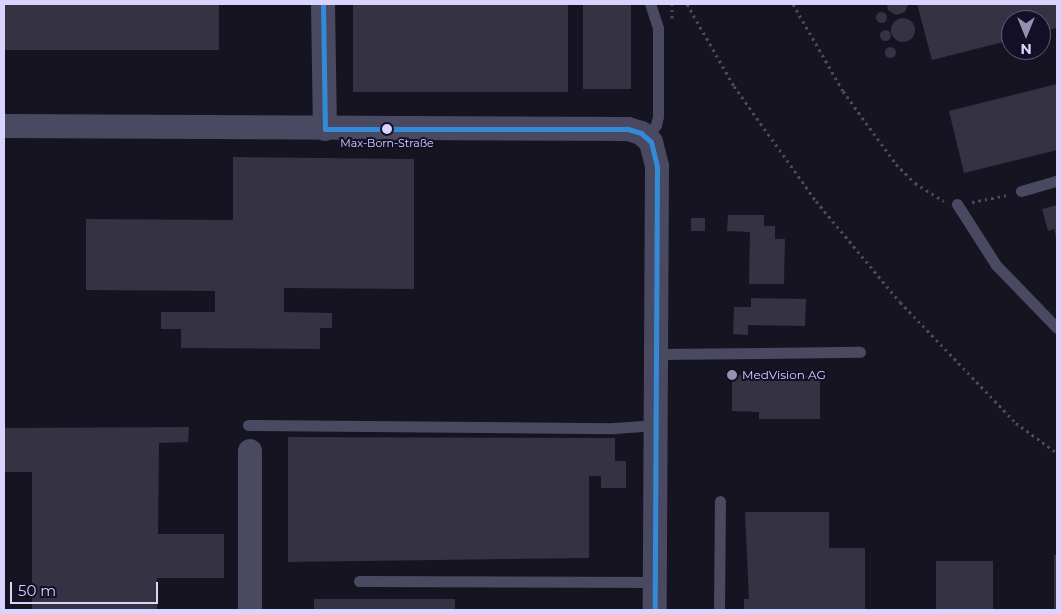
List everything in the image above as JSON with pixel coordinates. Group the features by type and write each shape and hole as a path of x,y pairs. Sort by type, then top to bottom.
{"street":[{"path":"323,4 325,129"},
{"path":"4,126 628,129 648,140 657,166 655,610"},
{"path":"250,451 250,610"}],"lane":[{"path":"648,140 656,125 658,116 658,28 650,4"},
{"path":"1020,191 1057,181"},
{"path":"957,204 996,265 1057,328"},
{"path":"657,354 860,352"},
{"path":"248,425 614,428 656,425"},
{"path":"719,610 720,501"},
{"path":"359,581 655,582"}],"path":[{"path":"687,4 734,86 816,201 900,302 1016,423 1057,453"},
{"path":"792,4 843,91 896,164 937,199 957,204 1020,191"}],"building":[{"path":"4,4 219,4 219,50 4,50"},
{"path":"353,4 568,4 568,92 353,92"},
{"path":"583,4 631,4 631,89 583,89"},
{"path":"887,4 908,5 905,12 896,15 888,10"},
{"path":"917,4 1057,4 1057,28 1051,30 1051,10 1001,10 1001,43 932,60"},
{"path":"881,11 887,17 881,23 875,17"},
{"path":"903,18 908,19 914,25 914,35 908,41 903,42 898,41 892,35 891,30 892,25 898,19"},
{"path":"883,30 887,30 890,35 889,39 883,40 880,37 880,33"},
{"path":"888,47 892,47 895,52 894,56 888,57 885,54 885,50"},
{"path":"1057,84 1057,150 964,173 949,111"},
{"path":"233,157 414,159 414,289 284,288 284,312 332,313 332,328 320,328 320,349 181,348 181,329 161,329 161,312 215,312 215,291 86,290 86,219 233,220"},
{"path":"1057,205 1056,237 1054,229 1048,231 1042,209"},
{"path":"728,215 764,215 764,226 775,226 775,239 785,239 784,284 749,284 750,232 727,231"},
{"path":"691,218 705,218 705,231 691,231"},
{"path":"751,298 806,299 805,326 748,325 748,335 733,334 734,307 751,307"},
{"path":"732,375 820,376 820,419 759,419 759,412 732,411"},
{"path":"189,427 188,442 159,443 158,534 224,534 224,578 157,578 157,610 32,610 32,472 4,472 4,428"},
{"path":"288,437 615,438 615,461 626,461 626,488 601,488 601,476 589,476 589,558 288,562"},
{"path":"745,512 829,512 829,548 865,548 865,610 744,610 744,599 749,599"},
{"path":"1054,555 1057,555 1057,610 1054,610"},
{"path":"936,561 993,561 993,610 936,610"},
{"path":"314,599 455,599 455,610 314,610"}],"transit line":[{"path":"323,4 325,129"},
{"path":"325,129 628,129 641,133 651,142 657,166 655,610"}],"place":[{"name":"Max-Born-Straße","path":"387,129"},
{"name":"MedVision AG","path":"732,375"}]}
